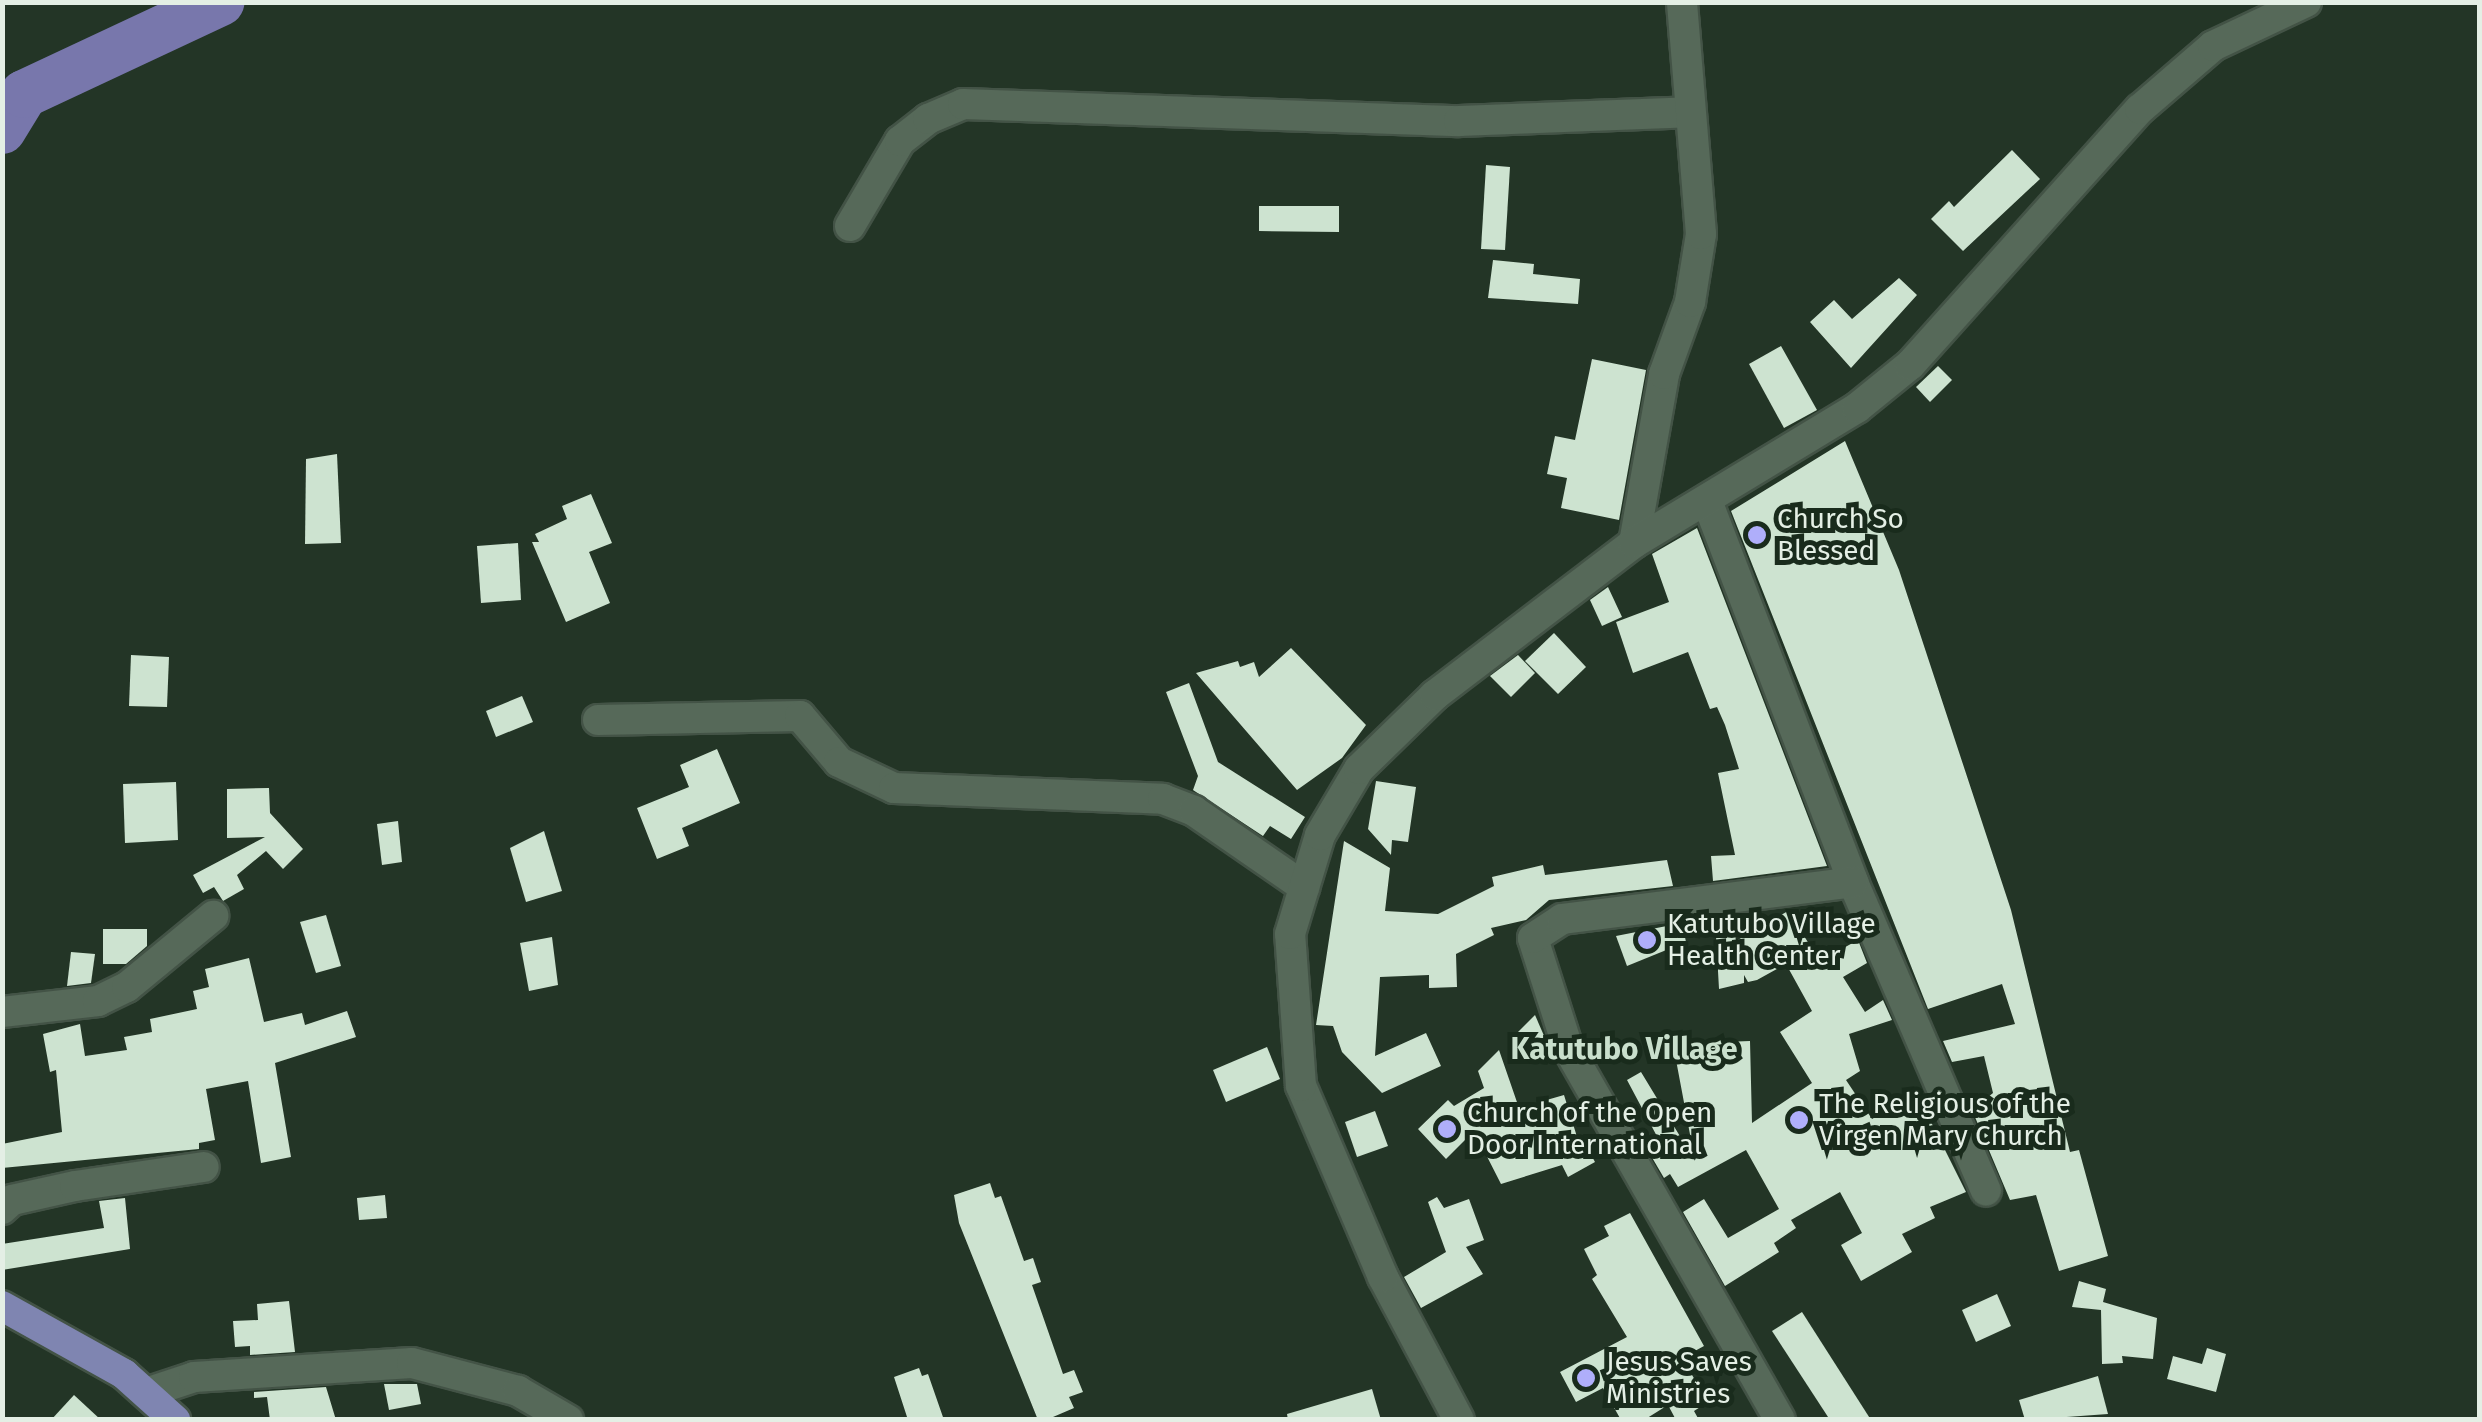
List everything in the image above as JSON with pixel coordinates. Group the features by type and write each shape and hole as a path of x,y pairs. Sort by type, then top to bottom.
{"main road":[{"path":"2,1306 58,1332 149,1392 175,1420"}],"street":[{"path":"1634,542 1664,374 1690,302 1701,234 1682,2"},
{"path":"1459,1420 1383,1276 1301,1086 1290,934 1320,836 1359,769 1392,730 1634,542 1707,502 1857,408 1910,365 2140,109 2213,46 2306,2"},
{"path":"850,226 900,141 962,104 1474,121 1689,112"},
{"path":"1707,502 1853,882 1986,1191"},
{"path":"598,720 800,716 839,762 894,788 1163,800 1194,812 1304,887"},
{"path":"1780,1420 1568,1048 1533,938 1562,919 1853,882"},
{"path":"2,1012 98,1001 127,987 213,916"},
{"path":"2,1209 12,1200 75,1186 204,1167"},
{"path":"149,1392 194,1378 394,1362 438,1366 500,1385 568,1420"}],"building":[{"path":"2012,150 2040,179 1963,251 1931,219 1949,201 1954,207"},
{"path":"1486,165 1510,167 1505,250 1481,249"},
{"path":"1259,206 1339,206 1339,232 1259,231"},
{"path":"1493,260 1534,264 1533,274 1580,279 1578,304 1488,298"},
{"path":"1899,278 1917,295 1851,368 1810,322 1834,300 1852,319"},
{"path":"1781,346 1817,410 1784,428 1749,364"},
{"path":"1592,359 1646,370 1619,520 1561,508 1567,478 1547,474 1555,436 1575,440"},
{"path":"1938,366 1952,380 1930,402 1916,387"},
{"path":"1845,441 1899,570 2011,910 2070,1152 2079,1150 2108,1256 2059,1271 2036,1195 2010,1200 1972,1110 1993,1093 1984,1056 1952,1062 1943,1041 2015,1024 2002,984 1928,1009 1731,511"},
{"path":"337,454 341,543 305,544 306,459"},
{"path":"591,494 612,543 589,552 610,603 566,622 532,542 539,542 535,534 567,519 562,506"},
{"path":"1697,528 1827,866 1713,881 1711,856 1735,855 1718,773 1739,769 1725,725 1717,707 1710,709 1688,652 1633,673 1616,622 1669,602 1652,554"},
{"path":"518,543 521,600 481,603 477,546"},
{"path":"1608,587 1622,617 1602,626 1590,600"},
{"path":"1554,633 1586,667 1558,694 1525,661"},
{"path":"1291,648 1366,725 1342,758 1297,790 1196,673 1238,661 1240,667 1254,662 1259,677"},
{"path":"131,655 169,657 167,707 129,706"},
{"path":"1518,655 1535,673 1511,697 1490,676"},
{"path":"1189,683 1218,762 1305,817 1291,839 1270,826 1263,836 1193,790 1198,776 1166,692"},
{"path":"522,696 533,722 496,737 486,711"},
{"path":"717,749 740,803 682,828 689,846 657,859 637,808 689,787 680,765"},
{"path":"1376,781 1416,787 1408,842 1392,840 1391,855 1368,829"},
{"path":"176,782 178,840 125,843 123,784"},
{"path":"269,788 270,813 303,849 283,869 266,851 237,875 244,889 223,901 214,887 203,893 193,875 265,837 227,838 227,789"},
{"path":"398,821 402,862 382,865 377,824"},
{"path":"544,831 562,891 526,902 510,848"},
{"path":"1344,841 1390,868 1385,911 1438,914 1494,886 1492,877 1543,865 1545,875 1667,860 1673,886 1549,900 1526,920 1491,928 1494,935 1456,954 1457,987 1429,988 1429,975 1380,977 1375,1056 1426,1033 1441,1066 1382,1093 1342,1052 1333,1026 1316,1025"},
{"path":"1788,911 1820,961 1858,940 1867,963 1843,977 1865,1012 1883,1000 1892,1020 1849,1034 1860,1071 1846,1080 1872,1119 1917,1094 1966,1192 1930,1207 1935,1218 1902,1234 1912,1252 1861,1281 1841,1245 1862,1233 1840,1192 1791,1220 1796,1228 1774,1243 1779,1252 1725,1286 1683,1212 1704,1199 1728,1238 1779,1209 1746,1150 1678,1187 1670,1174 1664,1178 1647,1149 1660,1142 1627,1080 1641,1072 1695,1161 1673,1044 1750,1041 1752,1123 1812,1083 1780,1032 1812,1011 1786,964 1757,980 1748,982 1744,975 1744,983 1719,989 1715,918 1732,916 1736,941"},
{"path":"326,915 341,966 316,973 300,922"},
{"name":"Katutubo Village Health Center","path":"1682,923 1686,942 1627,966 1616,936"},
{"path":"103,929 147,929 147,946 126,964 103,964"},
{"path":"552,937 558,985 529,991 520,943"},
{"path":"71,952 95,954 91,983 67,986"},
{"path":"249,958 264,1022 302,1013 305,1025 347,1011 356,1037 275,1063 291,1157 261,1163 248,1081 206,1089 215,1140 199,1143 199,1149 2,1168 2,1144 62,1132 56,1070 50,1072 43,1034 80,1024 85,1056 127,1050 124,1037 152,1032 150,1019 197,1009 193,991 209,987 205,969"},
{"path":"1535,1015 1548,1045 1515,1059 1508,1042"},
{"path":"1267,1047 1280,1079 1226,1102 1213,1070"},
{"path":"1499,1050 1519,1108 1564,1095 1578,1140 1582,1138 1595,1162 1568,1177 1562,1165 1501,1184 1474,1131 1446,1159 1418,1129 1448,1100 1454,1106 1484,1088 1478,1071"},
{"path":"1375,1111 1388,1146 1357,1157 1345,1122"},
{"path":"990,1183 995,1198 1001,1196 1024,1261 1033,1258 1041,1282 1032,1285 1063,1374 1074,1370 1083,1392 1069,1397 1074,1408 1046,1420 1038,1420 959,1223 954,1195"},
{"path":"385,1195 387,1218 359,1220 357,1198"},
{"path":"1437,1197 1444,1208 1469,1199 1484,1240 1466,1247 1483,1274 1421,1308 1404,1277 1446,1252 1428,1202"},
{"path":"125,1198 130,1249 2,1270 2,1244 104,1228 99,1201"},
{"path":"1630,1213 1704,1346 1682,1358 1708,1402 1694,1411 1699,1420 1676,1420 1668,1405 1644,1420 1621,1420 1603,1388 1576,1402 1560,1372 1627,1337 1592,1279 1597,1275 1584,1249 1609,1236 1604,1226"},
{"path":"2079,1281 2106,1289 2103,1302 2157,1318 2153,1359 2122,1356 2123,1363 2102,1364 2101,1310 2072,1307"},
{"path":"1997,1294 2011,1326 1976,1342 1962,1310"},
{"path":"289,1301 295,1352 250,1355 250,1346 235,1347 233,1321 258,1320 257,1304"},
{"path":"1802,1312 1871,1420 1830,1420 1772,1331"},
{"path":"2207,1348 2226,1354 2216,1392 2167,1379 2173,1356 2202,1364"},
{"path":"919,1368 922,1376 928,1374 944,1420 908,1420 894,1377"},
{"path":"2098,1376 2108,1414 2025,1420 2019,1400"},
{"path":"384,1384 417,1384 421,1404 389,1410"},
{"path":"326,1387 336,1420 270,1420 267,1397 254,1398 254,1392"},
{"path":"1372,1389 1381,1420 1288,1420 1287,1414"},
{"path":"74,1395 101,1420 51,1420"}],"waterway":[{"path":"2,130 24,94 220,2"}],"place":[{"name":"Church So Blessed","path":"1757,535"},
{"name":"Katutubo Village Health Center","path":"1647,940"},
{"name":"The Religious of the Virgen Mary Church","path":"1799,1120"},
{"name":"Church of the Open Door International","path":"1447,1129"},
{"name":"Jesus Saves Ministries","path":"1586,1378"}],"district":[{"name":"Katutubo Village","path":"1624,1049"}]}
